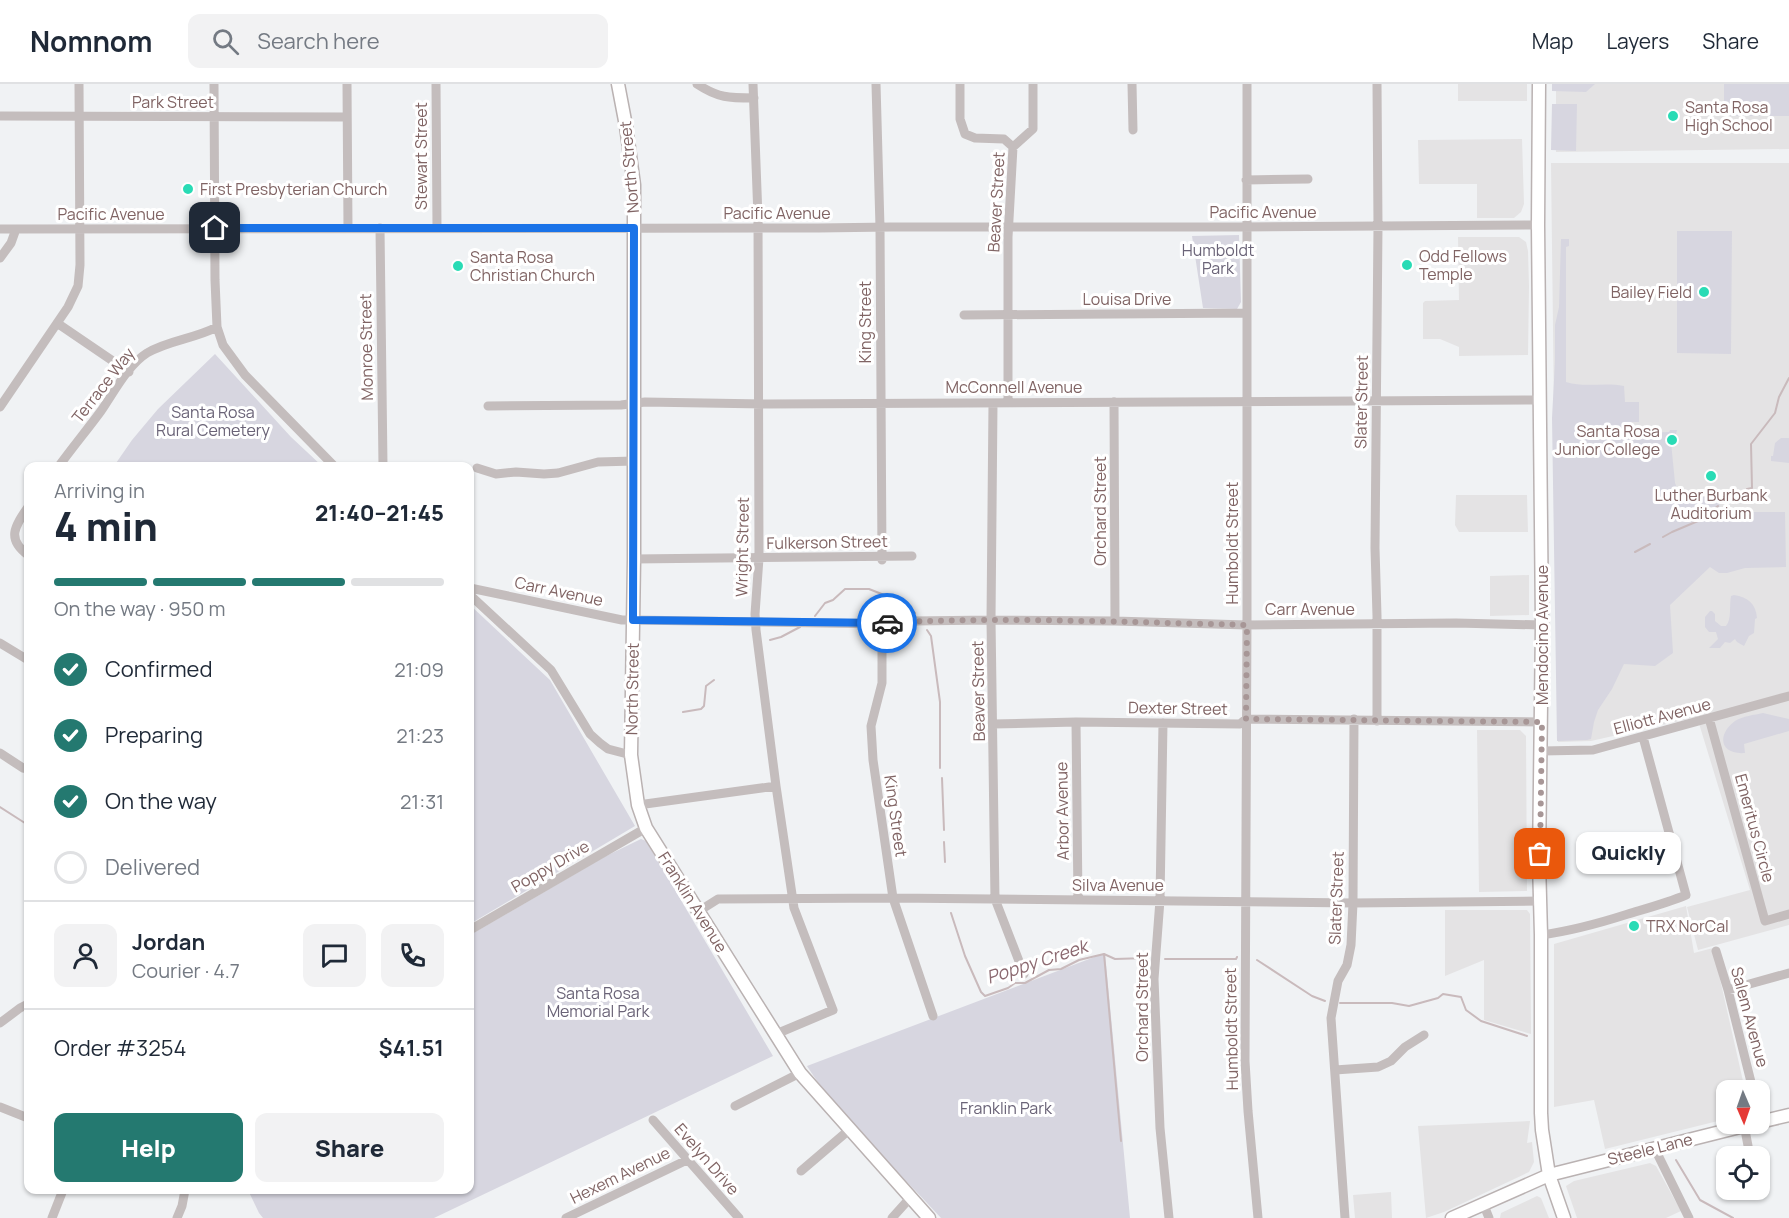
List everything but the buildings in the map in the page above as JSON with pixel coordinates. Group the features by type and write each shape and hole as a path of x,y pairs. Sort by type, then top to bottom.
{"main road":[{"name":"North Street","path":"618,84 634,185 634,559 631,755"},
{"name":"Mendocino Avenue","path":"1539,84 1542,625 1539,901 1541,1113 1549,1174 1564,1218"},
{"name":"Franklin Avenue","path":"631,755 638,806 646,828 800,1073 928,1218"},
{"name":"Steele Lane","path":"1770,1118 1789,1114"},
{"name":"Steele Lane","path":"1452,1218 1549,1174 1716,1131"}],"street":[{"path":"0,407 68,307 78,286 80,265 79,84"},
{"path":"214,84 217,327 223,345 245,375 330,462"},
{"path":"347,84 348,228"},
{"name":"Stewart Street","path":"436,84 437,228"},
{"path":"697,84 715,95 753,98"},
{"name":"Wright Street","path":"753,84 757,228 759,558 756,622 794,908 833,1010 776,1034"},
{"name":"King Street","path":"876,84 880,227 881,558"},
{"path":"960,84 960,119 965,134 975,138 1004,139 1013,147"},
{"name":"Beaver Street","path":"1008,402 1008,226 1013,147 1033,129 1033,84"},
{"path":"1132,84 1133,130"},
{"name":"Humboldt Street","path":"1246,84 1245,1061 1258,1218"},
{"name":"Slater Street","path":"1377,84 1375,548 1377,721"},
{"name":"Park Street","path":"0,116 347,117"},
{"path":"1246,180 1308,179"},
{"name":"Pacific Avenue","path":"0,228 1538,225"},
{"name":"Monroe Street","path":"380,228 383,462"},
{"path":"0,258 11,243 16,229"},
{"name":"Louisa Drive","path":"964,315 1246,313"},
{"path":"57,323 129,372"},
{"name":"Terrace Way","path":"62,462 145,354 163,344 188,339 217,327"},
{"name":"McConnell Avenue","path":"488,405 645,402 758,404 1540,400"},
{"name":"Orchard Street","path":"1114,402 1115,621"},
{"name":"Beaver Street","path":"993,403 991,620 995,899 1024,974"},
{"path":"477,468 496,474 516,472 544,474 558,473 598,462 634,461"},
{"path":"24,513 14,531 19,549 24,552"},
{"name":"Fulkerson Street","path":"634,559 912,556"},
{"name":"Carr Avenue","path":"474,589 633,620 756,622 882,619 1115,621 1247,625 1542,625"},
{"path":"474,599 551,670 590,734 608,749 631,755"},
{"name":"King Street","path":"882,619 882,682 871,726 873,760 893,898 933,1016"},
{"path":"0,643 24,658"},
{"name":"Elliott Avenue","path":"1542,751 1593,750 1789,696"},
{"name":"Emeritus Circle","path":"1709,718 1765,921 1789,914"},
{"name":"Dexter Street","path":"993,724 1076,722 1240,724 1246,719 1542,722"},
{"name":"Slater Street","path":"1345,1218 1330,1018 1338,981 1347,965 1351,945 1354,719"},
{"name":"Arbor Avenue","path":"1076,722 1078,900"},
{"name":"Orchard Street","path":"1163,723 1160,900 1154,979 1160,1128 1169,1218"},
{"path":"1541,935 1614,918 1686,895 1643,737"},
{"path":"0,753 24,768"},
{"path":"638,806 776,786"},
{"name":"Poppy Drive","path":"474,928 646,828"},
{"name":"Silva Avenue","path":"699,911 718,899 893,898 1353,903 1539,901"},
{"name":"Salem Avenue","path":"1716,951 1750,1080"},
{"path":"1728,990 1789,973"},
{"path":"0,1023 24,1006"},
{"path":"1335,1070 1378,1067 1391,1061 1404,1047 1424,1035"},
{"path":"735,1106 800,1073"},
{"path":"0,1107 24,1116"},
{"name":"Evelyn Drive","path":"653,1120 739,1218"},
{"path":"801,1171 849,1130"},
{"path":"1654,1148 1689,1218"},
{"name":"Hexem Avenue","path":"566,1218 687,1160"},
{"path":"52,1218 61,1194"},
{"path":"177,1218 184,1194"},
{"path":"892,1218 910,1198"},
{"path":"1483,1203 1489,1218"}],"shaded area":[{"path":"1458,84 1527,84 1527,101 1458,101"},
{"name":"Santa Rosa High School","path":"1556,84 1789,84 1789,149 1556,152"},
{"path":"1522,139 1524,204 1521,212 1514,218 1477,218 1477,184 1419,184 1418,140"},
{"name":"Santa Rosa Junior College","path":"1551,163 1789,163 1789,925 1698,950 1687,907 1750,890 1697,717 1591,741 1558,742"},
{"path":"1458,237 1519,237 1526,242 1529,286 1528,355 1459,356 1459,347 1440,339 1423,339 1423,303 1425,301 1459,300"},
{"path":"1456,495 1527,495 1528,532 1459,532 1455,525"},
{"path":"1529,575 1529,615 1490,616 1490,576"},
{"path":"1477,730 1520,730 1526,736 1527,891 1479,892"},
{"path":"1686,906 1694,953 1713,948 1743,1080 1716,1080 1716,1121 1605,1149 1594,1100 1554,1107 1554,944"},
{"path":"1445,910 1527,910 1530,914 1531,1034 1484,1020 1484,960 1445,976"},
{"path":"1530,1121 1527,1143 1532,1142 1534,1162 1529,1172 1444,1212 1426,1218 1418,1126"},
{"path":"1650,1163 1656,1166 1681,1211 1666,1218 1577,1218 1566,1186 1574,1181"},
{"path":"1391,1192 1392,1218 1355,1218 1353,1195"},
{"path":"1537,1196 1541,1198 1549,1218 1500,1218 1501,1213"}],"green space":[{"path":"1552,84 1595,84 1586,92 1552,91"},
{"path":"1724,84 1789,84 1789,116 1724,116"},
{"path":"1552,104 1577,104 1576,151 1551,150"},
{"name":"Bailey Field","path":"1677,231 1732,231 1731,354 1677,353"},
{"name":"Humboldt Park","path":"1239,235 1241,302 1237,309 1203,308 1192,236"},
{"path":"1561,239 1569,239 1569,246 1566,247 1566,382 1580,385 1624,386 1625,402 1639,402 1639,422 1627,422 1627,428 1621,428 1621,437 1643,439 1643,433 1677,430 1671,442 1675,483 1681,497 1719,497 1720,515 1785,512 1786,567 1745,568 1719,573 1710,567 1670,605 1673,653 1655,666 1624,664 1612,689 1598,710 1591,739 1557,741 1552,418"},
{"name":"Santa Rosa Rural Cemetery","path":"215,354 291,437 318,462 117,462 158,409"},
{"path":"1781,438 1789,438 1789,463 1771,461 1775,443"},
{"path":"1731,596 1747,599 1753,605 1757,618 1754,633 1749,636 1744,646 1735,639 1730,643 1725,642 1720,648 1709,648 1718,639 1716,632 1709,632 1705,627 1705,617 1712,611 1715,614 1715,621 1721,626 1726,626 1730,616"},
{"path":"474,609 550,680 635,826 474,922"},
{"path":"1763,713 1789,719 1789,731 1744,744 1745,753 1730,751 1723,737 1729,726 1741,718"},
{"name":"Santa Rosa Memorial Park","path":"641,839 646,841 773,1056 434,1218 263,1218 250,1194 474,1194 474,933 606,856"},
{"name":"Franklin Park","path":"1105,953 1130,1218 941,1218 853,1126 807,1066"}],"waterway":[{"path":"1747,489 1752,488 1751,444 1775,413 1779,397 1789,378"},
{"path":"1663,537 1698,521 1718,506"},
{"path":"1635,552 1650,544"},
{"name":"Poppy Creek","path":"815,616 825,603 833,600 845,589 869,589 902,602 915,613"},
{"name":"Poppy Creek","path":"770,640 800,627"},
{"name":"Poppy Creek","path":"927,630 931,636 940,702 940,768"},
{"name":"Poppy Creek","path":"683,712 701,709 704,706 706,686 714,680"},
{"name":"Poppy Creek","path":"942,778 944,830"},
{"path":"0,807 24,822"},
{"name":"Poppy Creek","path":"944,842 945,862"},
{"name":"Poppy Creek","path":"951,913 965,956 985,996 1008,988 1015,983 1025,983 1049,970 1061,969 1079,960 1104,954 1115,959 1147,958"},
{"path":"1104,954 1121,1141"},
{"name":"Poppy Creek","path":"1165,959 1236,959 1237,957"},
{"name":"Poppy Creek","path":"1257,960 1312,996 1325,1001"},
{"name":"Poppy Creek","path":"1340,1003 1392,1003 1409,1006 1438,998 1443,994 1461,997 1466,1010 1481,1021 1527,1036"},
{"name":"Poppy Creek","path":"1676,1160 1700,1200 1733,1218"}],"way so far":[{"path":"887,623 1002,620 1247,625 1246,719 1542,722 1540,854"}],"place":[{"name":"Santa Rosa High School","path":"1673,116"},
{"name":"First Presbyterian Church","path":"188,189"},
{"name":"Odd Fellows Temple","path":"1407,265"},
{"name":"Santa Rosa Christian Church","path":"458,266"},
{"name":"Bailey Field","path":"1704,292"},
{"name":"Santa Rosa Junior College","path":"1672,440"},
{"name":"Luther Burbank Auditorium","path":"1711,476"},
{"name":"Quickly","path":"1540,854"},
{"name":"TRX NorCal","path":"1634,926"}],"route":[{"path":"215,228 634,228 633,620 887,623"}]}
